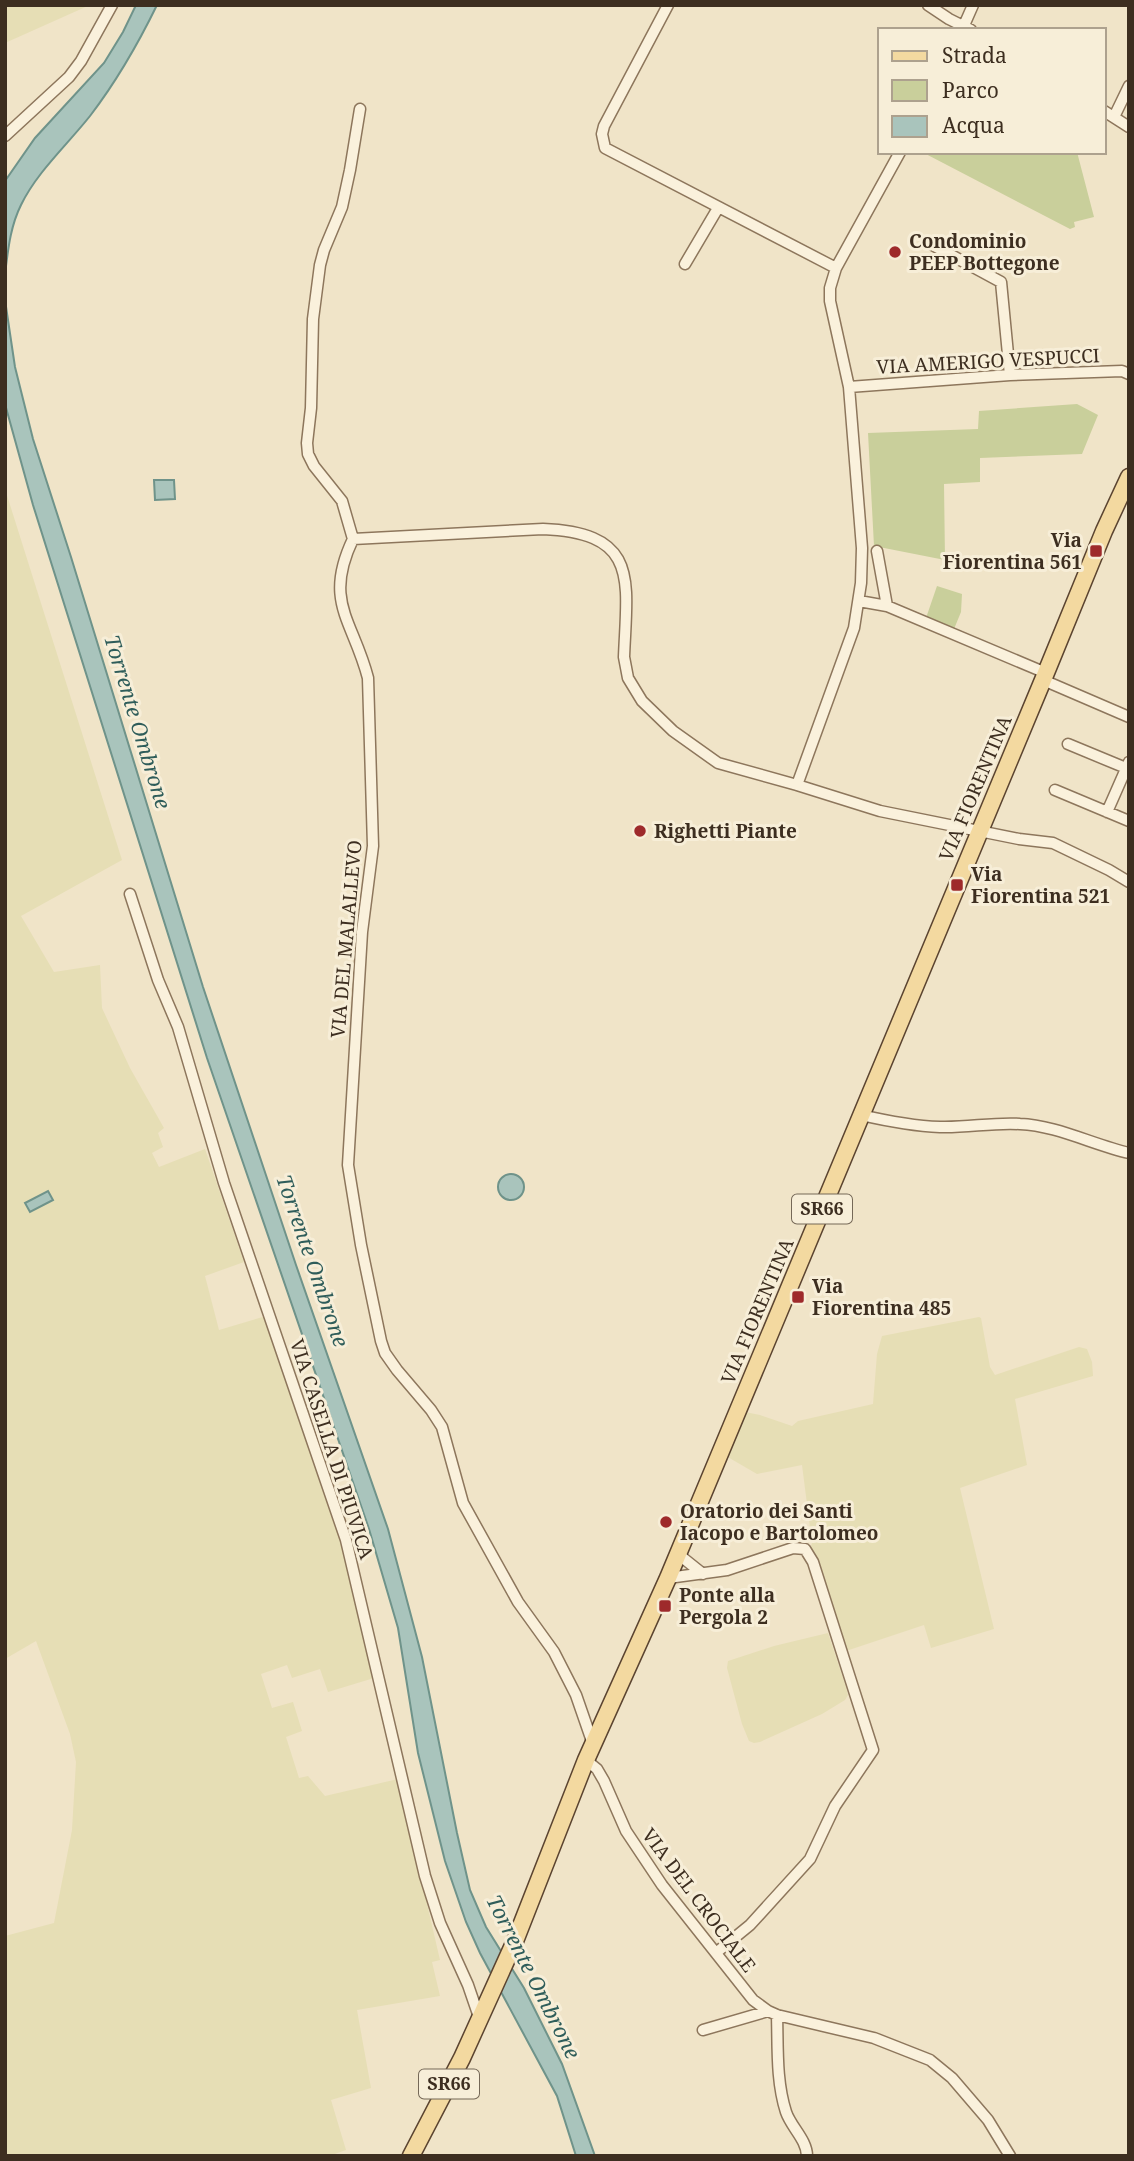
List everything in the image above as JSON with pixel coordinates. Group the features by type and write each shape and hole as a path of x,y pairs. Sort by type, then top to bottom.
{"main road":[{"name":"VIA FIORENTINA","path":"411,2156 482,2016 515,1941 586,1760 678,1555 1104,531 1129,477"}],"street":[{"path":"5,136 69,77 112,5"},
{"path":"668,5 604,126 602,141 605,148 836,268"},
{"path":"928,5 964,28"},
{"path":"966,28 973,5"},
{"path":"1114,117 1129,86"},
{"path":"360,109 351,170 342,207 320,265 313,319 311,408 307,443 308,454 314,466 342,501 354,539 543,529 574,531 592,536 614,552 623,568 626,591 625,670 642,701 673,731 718,763 880,811 1019,839 1053,843 1129,882"},
{"path":"1106,112 1129,127"},
{"path":"797,785 847,650 859,601 862,548 849,387 830,301 830,288 836,268 899,154"},
{"path":"685,264 718,208"},
{"path":"927,242 1000,282 1010,375"},
{"name":"VIA AMERIGO VESPUCCI","path":"849,387 1010,375 1122,371 1129,374"},
{"name":"VIA DEL MALALLEVO","path":"354,539 345,558 340,587 342,607 368,678 373,846 355,1019 348,1165 361,1245 381,1341 386,1353 442,1427 463,1503 518,1602 554,1652 576,1695 593,1744"},
{"path":"877,551 887,606"},
{"path":"859,601 887,606 1129,717"},
{"path":"1068,744 1127,765 1107,812"},
{"path":"1055,790 1129,821"},
{"name":"VIA CASELLA DI PIUVICA","path":"130,894 158,980 178,1027 224,1182 346,1539 425,1876 442,1930 482,2016"},
{"path":"861,1115 900,1124 942,1128 1020,1124 1043,1127 1129,1153"},
{"path":"668,1578 739,1567 797,1547 805,1549 813,1562 873,1750 835,1806 810,1859 750,1925 717,1952"},
{"path":"678,1555 703,1574"},
{"name":"VIA DEL CROCIALE","path":"586,1760 597,1769 625,1831 662,1885 750,1996 773,2013"},
{"path":"703,2031 773,2013 874,2038 930,2060 952,2078 988,2120 1010,2156"},
{"path":"773,2013 783,2098 789,2118 806,2148 807,2156"}],"shaded area":[{"path":"5,5 90,5 5,43"},
{"path":"5,489 122,860 21,916 54,972 100,965 102,1008 130,1068 164,1128 158,1133 163,1147 152,1153 159,1167 205,1149 244,1262 205,1276 219,1330 266,1316 341,1543 374,1678 328,1692 320,1669 292,1678 287,1665 261,1674 272,1708 293,1702 302,1731 286,1737 299,1778 308,1776 325,1796 398,1779 440,1960 432,1962 440,1996 357,2010 371,2088 331,2100 346,2150 329,2156 5,2156 5,1936 54,1923 72,1830 76,1762 70,1734 36,1641 5,1659"},
{"path":"979,1317 990,1367 995,1375 1079,1347 1087,1349 1093,1376 1015,1399 1027,1465 960,1488 994,1629 931,1648 924,1625 843,1652 810,1549 812,1543 802,1465 757,1474 726,1456 745,1412 792,1426 798,1421 873,1404 877,1354 882,1336"},
{"path":"828,1633 846,1687 848,1695 845,1700 822,1714 760,1742 749,1741 727,1668 728,1661"}],"green space":[{"path":"926,154 1078,154 1094,217 1074,222 1075,227 1070,229"},
{"path":"1077,404 1098,415 1082,454 980,458 980,482 944,484 945,560 874,546 868,433 978,429 979,411"},
{"path":"937,586 962,594 961,612 954,629 926,618"}],"water":[{"path":"136,5 157,5 109,90 44,170 21,205 10,239 5,274 5,181 35,138 104,63"},
{"path":"5,300 15,367 33,439 203,987 388,1529 422,1657 470,1890 486,1927 524,1988 562,2064 595,2156 576,2156 557,2096 480,1953 445,1861 418,1753 398,1628 369,1529 207,1058 33,505 5,404"},
{"path":"154,480 174,480 175,499 155,500"},
{"path":"511,1174 520,1178 524,1187 520,1196 511,1200 502,1196 498,1187 502,1178"},
{"path":"48,1191 53,1200 30,1212 25,1203"}],"place":[{"name":"Condominio PEEP Bottegone","path":"895,252"},
{"name":"Via Fiorentina 561","path":"1096,551"},
{"name":"Righetti Piante","path":"640,831"},
{"name":"Via Fiorentina 521","path":"957,885"},
{"name":"Via Fiorentina 485","path":"798,1297"},
{"name":"Oratorio dei Santi Iacopo e Bartolomeo","path":"666,1522"},
{"name":"Ponte alla Pergola 2","path":"665,1606"}],"water label":[{"name":"Torrente Ombrone","path":"137,722"},
{"name":"Torrente Ombrone","path":"312,1261"},
{"name":"Torrente Ombrone","path":"533,1977"}]}
